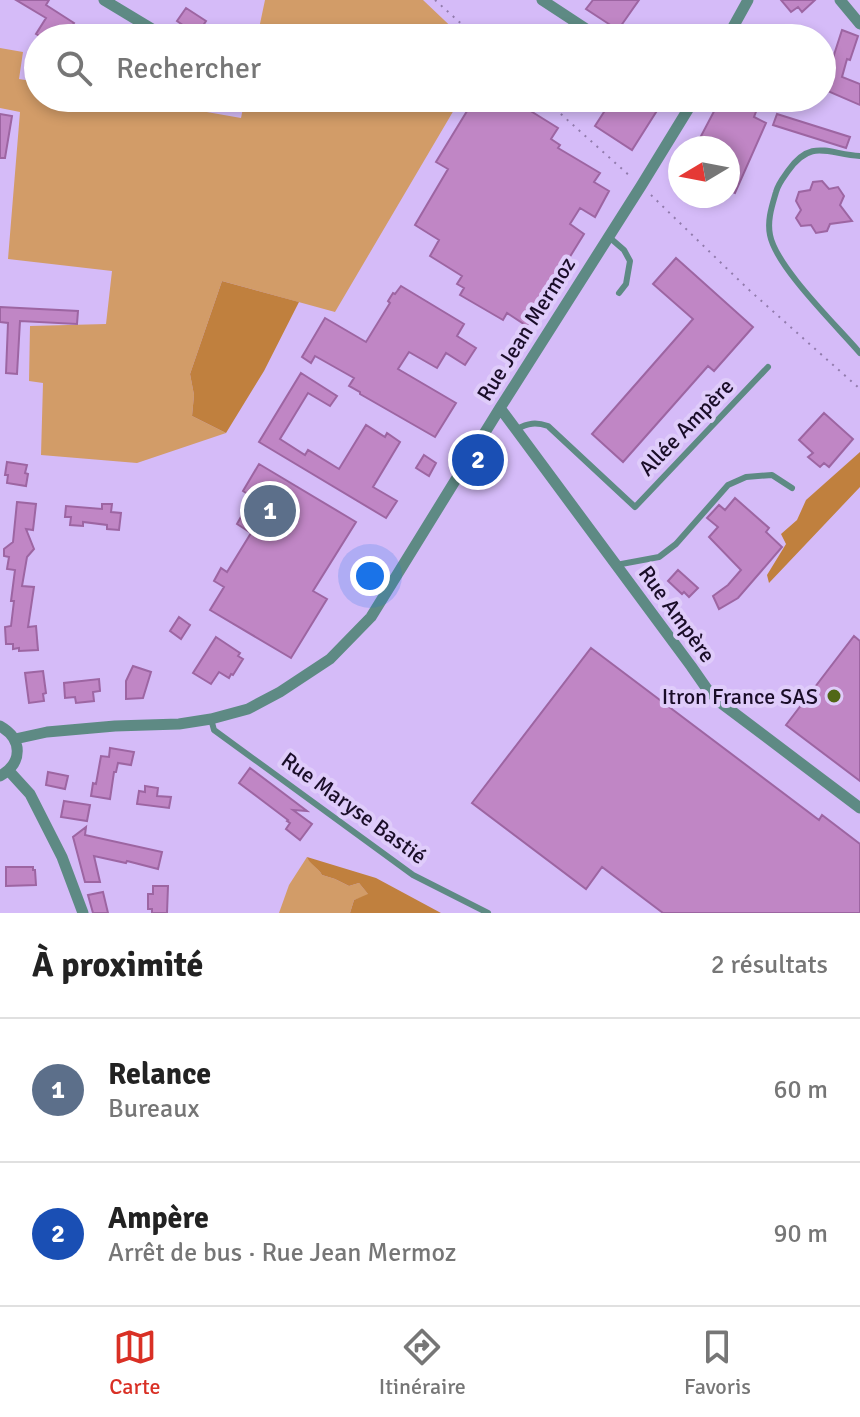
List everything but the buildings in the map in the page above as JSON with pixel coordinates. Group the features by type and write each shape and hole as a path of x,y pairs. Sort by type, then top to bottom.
{"street":[{"path":"104,0 144,24"},
{"path":"542,0 579,24"},
{"path":"735,24 748,0"},
{"path":"840,0 860,24"},
{"name":"Rue Jean Mermoz","path":"15,739 47,732 179,724 211,719 248,709 330,659 371,617 685,112"},
{"name":"Rue Ampère","path":"500,408 707,689 721,703 860,808"},
{"path":"0,726 15,739 17,756 5,773 30,794 73,882 83,913"}],"lane":[{"path":"860,156 835,151 804,153 796,159 778,185 769,214 770,236 781,262 860,353"},
{"path":"609,237 624,250 630,261 626,284 619,293"},
{"name":"Allée Ampère","path":"516,429 538,423 548,426 635,507 768,367"},
{"path":"616,565 659,557 676,544 728,485 746,477 772,475 792,488"},
{"name":"Rue Maryse Bastié","path":"211,719 214,730 413,875 488,913"}],"path":[{"path":"435,0 462,24"},
{"path":"559,112 860,389"}],"shaded area":[{"path":"265,0 423,0 448,24 260,24"},
{"path":"0,48 23,52 19,79 24,80 24,112 207,112 241,118 242,112 453,112 335,312 222,281 190,374 194,395 192,416 226,433 137,463 41,455 43,383 29,381 30,326 106,324 112,271 8,259 20,112 0,108"},
{"path":"222,281 299,302 264,371 226,433 192,416 194,395 190,374"},
{"path":"860,452 860,487 769,583 767,575 786,544 781,534 797,520 806,500"},
{"path":"307,857 322,875 349,886 359,883 369,895 354,900 350,913 279,913 289,885"},
{"path":"307,857 376,878 441,913 350,913 354,900 368,894 359,883 349,886 322,875"}],"place":[{"name":"Ampère","path":"478,460"},
{"name":"Relance","path":"270,511"},
{"name":"Itron France SAS","path":"834,696"}]}
